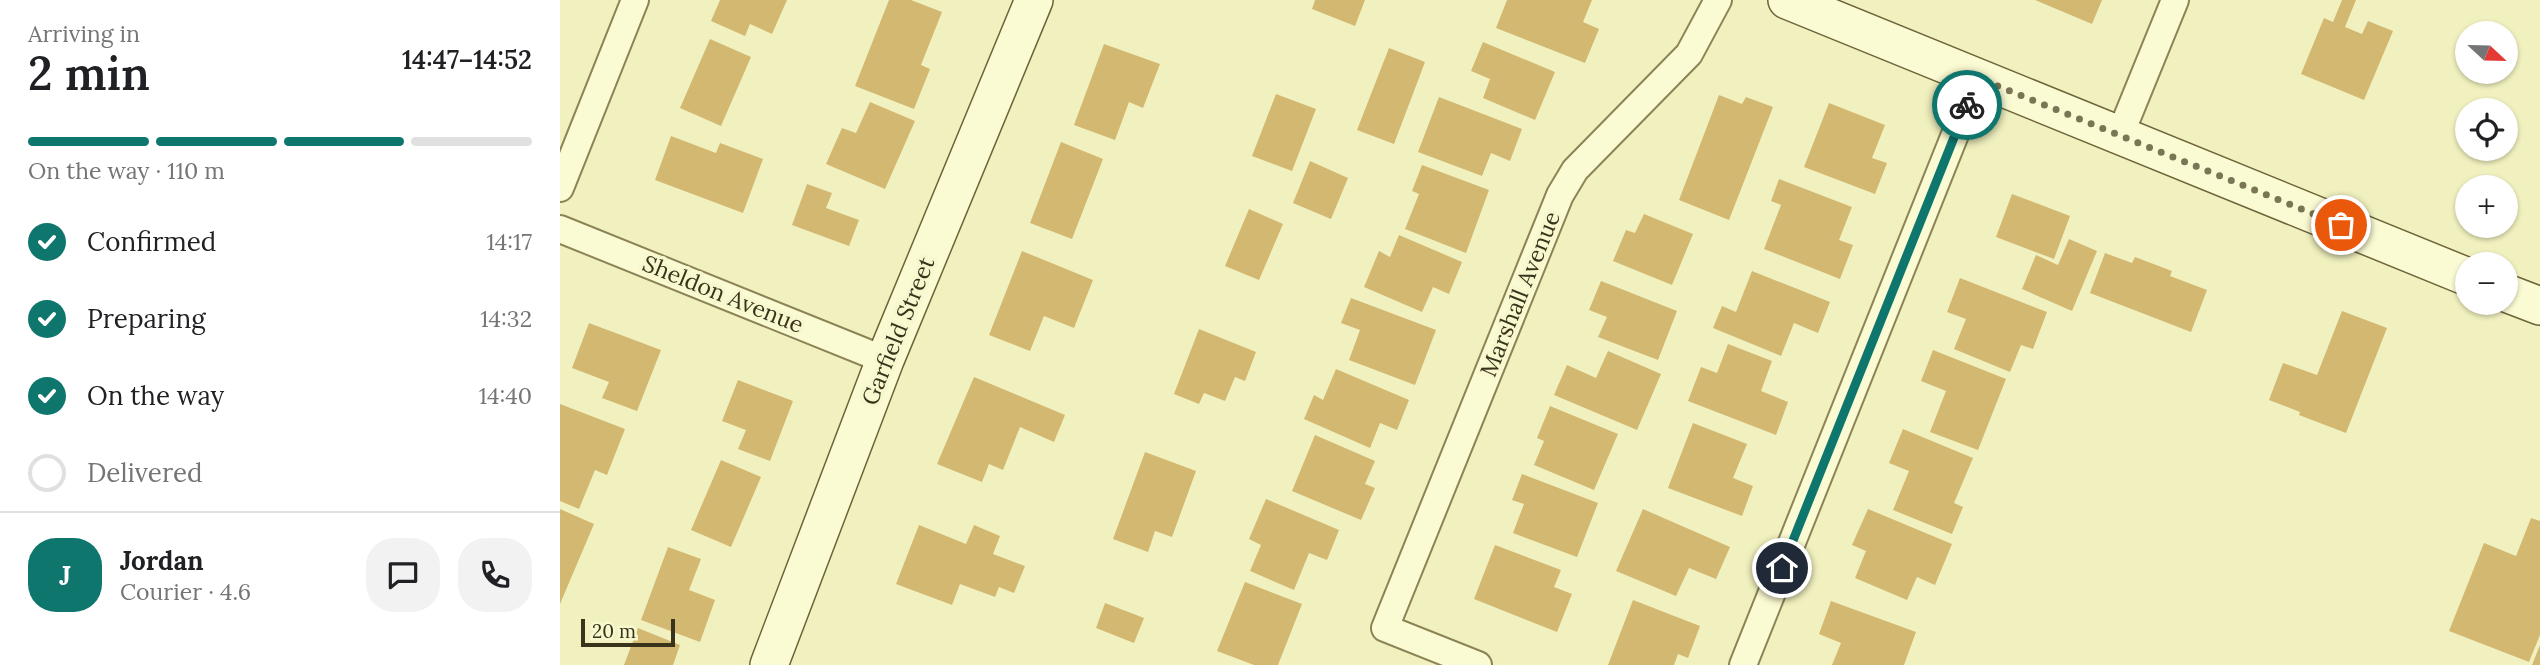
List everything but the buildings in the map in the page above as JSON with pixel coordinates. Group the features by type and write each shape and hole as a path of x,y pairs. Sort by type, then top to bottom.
{"street":[{"path":"560,188 635,0"},
{"name":"Garfield Street","path":"769,665 885,360 1034,0"},
{"name":"Marshall Avenue","path":"1478,665 1385,628 1560,195 1576,170 1689,54 1718,0"},
{"path":"1787,0 2455,272"},
{"path":"2120,135 2175,0"},
{"path":"1743,665 1978,78"},
{"name":"Sheldon Avenue","path":"560,229 885,360"},
{"path":"2518,298 2540,306"}],"way so far":[{"path":"1967,105 1978,78 2341,225"}],"route":[{"path":"1782,568 1967,105"}]}
